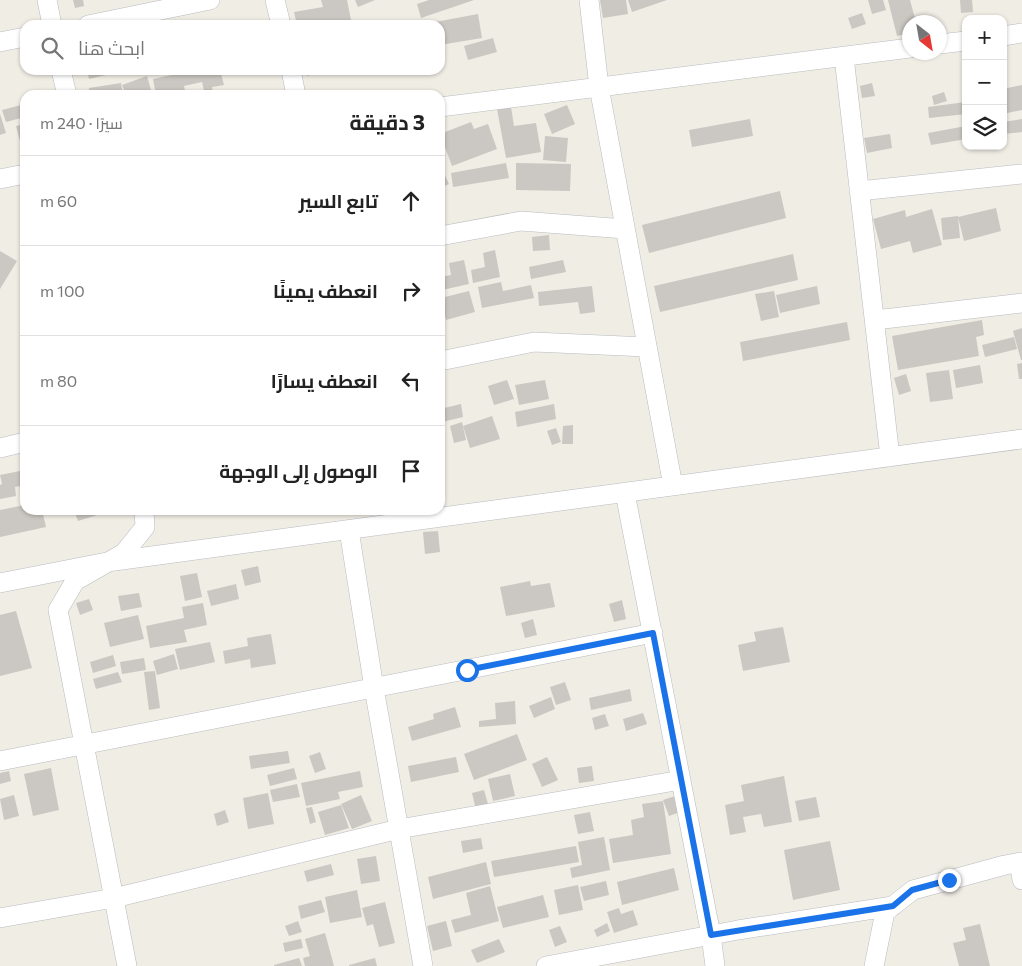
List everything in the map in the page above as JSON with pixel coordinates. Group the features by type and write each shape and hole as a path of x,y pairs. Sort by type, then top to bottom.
{"street":[{"path":"47,0 51,20"},
{"path":"112,20 210,0"},
{"path":"275,0 280,20"},
{"path":"589,0 599,87 673,486"},
{"path":"1007,35 1022,33"},
{"path":"0,42 20,38"},
{"path":"947,43 962,41"},
{"path":"445,106 902,49"},
{"path":"844,57 890,457"},
{"path":"63,75 65,90"},
{"path":"292,75 295,90"},
{"path":"860,191 1022,174"},
{"path":"0,179 20,175"},
{"path":"445,235 521,221 625,229"},
{"path":"875,320 1022,303"},
{"path":"445,360 534,342 647,347"},
{"path":"445,511 625,493 1022,439"},
{"path":"0,448 20,443"},
{"path":"625,493 682,780 715,966"},
{"path":"127,966 58,610 74,581 124,553 145,527 144,515"},
{"path":"0,583 108,562 349,530 387,517 407,515"},
{"path":"349,530 374,688 423,966"},
{"path":"0,762 653,633"},
{"path":"0,918 114,898 399,829 682,780"},
{"path":"874,966 885,912 912,890 1021,868"},
{"path":"546,966 711,935 893,906"}],"building":[{"path":"73,0 83,0 84,6 75,8"},
{"path":"321,0 347,0 351,20 296,20 294,12 323,7"},
{"path":"355,0 375,0 358,7"},
{"path":"429,0 474,0 421,18 417,4"},
{"path":"600,0 626,0 628,14 603,18"},
{"path":"628,0 667,0 632,12"},
{"path":"868,0 883,0 886,10 872,14"},
{"path":"888,0 910,0 914,15 902,15 902,35 897,36"},
{"path":"960,0 972,0 973,12 961,13"},
{"path":"862,13 866,24 852,29 848,18"},
{"path":"478,14 482,38 445,44 445,20"},
{"path":"493,38 497,52 468,60 464,46"},
{"path":"88,75 106,75 89,79"},
{"path":"172,75 221,75 224,85 212,87 212,90 204,90 202,82 184,86 185,90 155,90 153,79"},
{"path":"147,76 151,90 124,90 122,85"},
{"path":"121,83 122,90 89,90 89,88"},
{"path":"872,83 875,96 862,98 860,86"},
{"path":"1022,85 1022,110 1007,113 1007,88"},
{"path":"944,92 947,101 934,105 932,96"},
{"path":"962,103 962,114 929,118 928,107"},
{"path":"20,105 20,118 6,122 2,110"},
{"path":"567,105 575,124 552,134 544,114"},
{"path":"511,107 514,126 536,123 541,152 506,158 497,109"},
{"path":"0,114 6,133 0,135"},
{"path":"750,119 753,136 692,147 689,130"},
{"path":"1022,119 1022,132 1007,134 1007,121"},
{"path":"471,122 474,129 488,124 497,149 452,166 445,147 445,132"},
{"path":"20,125 20,141 16,126"},
{"path":"962,127 962,140 931,145 928,133"},
{"path":"890,134 892,148 867,153 864,138"},
{"path":"545,136 568,138 566,162 543,160"},
{"path":"506,163 509,178 453,187 451,173"},
{"path":"516,163 571,164 570,191 516,190"},
{"path":"445,175 449,184 445,186"},
{"path":"780,191 786,218 649,253 642,225"},
{"path":"996,208 1001,231 964,241 958,217"},
{"path":"932,209 942,245 913,253 910,241 881,249 873,219 905,210 906,217"},
{"path":"958,216 960,238 943,240 941,218"},
{"path":"549,235 550,250 533,251 532,237"},
{"path":"495,250 500,277 473,283 471,270 485,267 483,253"},
{"path":"0,251 17,261 0,289"},
{"path":"793,254 798,280 660,312 654,286"},
{"path":"464,260 469,284 445,289 445,276 451,275 449,263"},
{"path":"563,260 566,272 531,279 529,267"},
{"path":"501,282 503,291 531,285 534,298 482,308 478,287"},
{"path":"592,286 595,312 580,314 578,302 539,306 538,292"},
{"path":"817,286 820,304 780,313 776,295"},
{"path":"469,291 475,312 446,320 445,297"},
{"path":"774,291 779,317 761,321 755,294"},
{"path":"982,320 984,335 976,337 979,356 898,370 892,336"},
{"path":"847,322 850,340 743,361 740,342"},
{"path":"1022,328 1022,360 1021,360 1013,331"},
{"path":"1014,337 1017,349 985,357 982,345"},
{"path":"1022,363 1022,379 1019,379 1017,364"},
{"path":"980,365 983,383 956,388 953,370"},
{"path":"949,370 953,399 930,402 926,373"},
{"path":"906,374 911,391 899,395 894,378"},
{"path":"507,380 514,399 494,405 488,386"},
{"path":"545,380 549,399 519,405 515,385"},
{"path":"461,404 463,417 445,421 445,408"},
{"path":"554,404 556,419 517,427 515,412"},
{"path":"492,416 500,439 470,448 463,426"},
{"path":"462,422 466,440 454,443 450,426"},
{"path":"573,425 573,444 562,444 563,426"},
{"path":"556,428 561,442 552,445 547,431"},
{"path":"20,471 20,486 15,487 16,496 0,499 0,485 2,484 0,475"},
{"path":"20,506 20,515 43,515 46,527 0,537 0,510"},
{"path":"76,515 97,515 78,521"},
{"path":"438,531 440,552 425,554 423,532"},
{"path":"258,566 261,582 245,586 241,570"},
{"path":"197,573 202,597 185,601 180,576"},
{"path":"530,581 531,586 550,583 555,607 506,616 500,587"},
{"path":"236,584 239,599 211,606 207,591"},
{"path":"139,593 142,607 121,611 118,596"},
{"path":"89,599 93,610 80,615 76,603"},
{"path":"622,600 626,619 614,622 609,604"},
{"path":"203,603 207,625 184,630 187,642 150,648 146,626 184,618 182,607"},
{"path":"16,611 32,668 0,676 0,615"},
{"path":"138,615 144,639 110,647 104,623"},
{"path":"533,619 537,635 525,638 521,623"},
{"path":"783,627 790,662 743,671 738,645 756,641 754,632"},
{"path":"271,634 276,664 251,668 250,659 225,664 223,651 248,646 247,638"},
{"path":"210,642 215,662 180,670 175,649"},
{"path":"174,654 178,669 157,675 153,661"},
{"path":"113,655 116,666 93,673 90,662"},
{"path":"144,658 146,670 122,674 120,662"},
{"path":"155,671 160,708 149,710 144,672"},
{"path":"118,672 122,682 96,689 93,679"},
{"path":"565,682 571,700 556,705 550,687"},
{"path":"630,689 632,701 591,710 589,698"},
{"path":"551,697 555,709 534,718 529,706"},
{"path":"515,701 516,724 479,727 479,721 496,719 495,703"},
{"path":"455,707 461,727 412,741 408,727 434,719 433,714"},
{"path":"643,713 647,724 626,731 623,719"},
{"path":"605,714 609,726 595,730 592,718"},
{"path":"517,734 527,760 474,780 464,754"},
{"path":"288,751 290,763 251,769 249,756"},
{"path":"320,752 326,769 315,773 309,756"},
{"path":"456,757 459,772 411,782 408,766"},
{"path":"547,757 558,780 542,787 532,764"},
{"path":"592,766 594,781 579,783 577,768"},
{"path":"51,768 59,810 33,816 24,774"},
{"path":"294,768 297,779 270,786 267,775"},
{"path":"9,771 11,781 0,784 0,773"},
{"path":"360,771 363,787 338,792 340,799 306,806 301,783"},
{"path":"510,774 515,796 493,801 488,779"},
{"path":"784,776 792,822 764,827 761,814 743,817 746,832 730,835 725,805 744,801 741,785"},
{"path":"297,784 300,797 273,802 270,790"},
{"path":"484,790 490,811 477,814 472,793"},
{"path":"268,793 274,824 248,829 243,798"},
{"path":"14,795 19,816 4,820 0,799"},
{"path":"361,795 372,821 352,829 341,804"},
{"path":"678,795 683,811 669,816 663,800"},
{"path":"816,797 820,817 799,821 795,801"},
{"path":"663,801 671,854 613,863 609,839 633,835 631,820 644,817 642,804"},
{"path":"341,805 349,828 325,835 318,812"},
{"path":"312,807 316,822 310,824 306,808"},
{"path":"225,810 229,822 217,826 214,814"},
{"path":"590,812 594,831 578,834 574,815"},
{"path":"604,837 610,870 572,878 570,868 582,865 578,842"},
{"path":"481,838 483,849 463,853 461,841"},
{"path":"830,841 840,890 793,900 784,850"},
{"path":"576,846 579,862 494,877 491,861"},
{"path":"376,856 380,881 361,884 357,859"},
{"path":"486,862 491,884 433,899 428,877"},
{"path":"331,864 334,875 307,882 304,871"},
{"path":"674,868 679,890 622,905 617,882"},
{"path":"606,881 609,895 584,901 580,887"},
{"path":"578,885 583,910 559,915 554,890"},
{"path":"490,886 499,921 455,933 451,920 471,915 466,893"},
{"path":"357,890 362,917 330,923 325,897"},
{"path":"543,895 549,917 503,928 497,907"},
{"path":"321,900 325,912 301,919 298,906"},
{"path":"385,902 395,943 379,947 373,924 367,926 362,908"},
{"path":"619,908 621,914 633,910 638,925 614,933 607,912"},
{"path":"298,921 302,932 289,936 285,926"},
{"path":"446,921 452,946 433,951 427,926"},
{"path":"607,923 610,931 597,937 594,930"},
{"path":"980,924 990,966 959,966 953,943 966,940 963,928"},
{"path":"560,926 567,942 555,947 549,930"},
{"path":"325,933 334,966 305,966 303,958 310,956 305,939"},
{"path":"301,939 303,948 285,952 283,943"},
{"path":"499,939 505,952 477,963 471,950"},
{"path":"299,958 302,966 274,966 274,965"},
{"path":"375,958 377,966 349,966 349,965"}],"route":[{"path":"467,670 653,633 711,935 893,906 912,890 949,880"}]}
